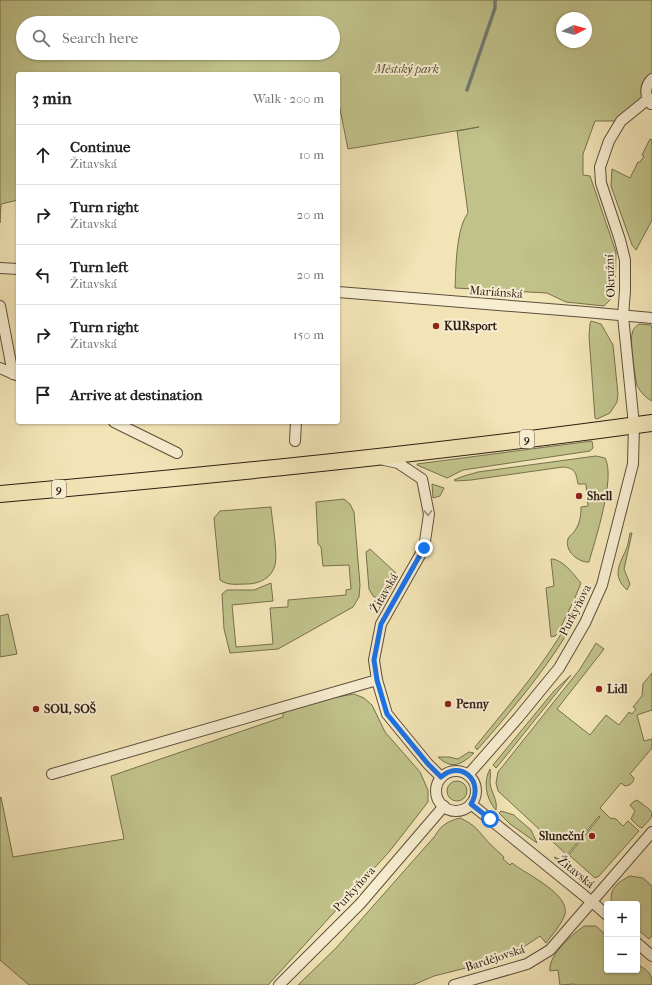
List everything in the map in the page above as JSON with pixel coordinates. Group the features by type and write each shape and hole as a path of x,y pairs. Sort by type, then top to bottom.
{"main road":[{"name":"9","path":"0,494 213,475 377,458 652,423"}],"street":[{"name":"Okružní","path":"634,425 623,316 625,260 620,240 601,184 600,168 609,141 620,121 650,102 646,89 647,84 652,79"},
{"path":"0,268 16,269"},
{"name":"Mariánská","path":"340,292 652,318"},
{"path":"0,306 15,375"},
{"path":"0,368 15,375"},
{"path":"118,424 177,453"},
{"path":"295,441 296,424"},
{"name":"Purkyňova","path":"468,775 559,668 585,623 602,585 624,504 633,464 634,425"},
{"name":"Žitavská","path":"377,458 398,463 422,479 429,514 424,548 381,624 374,660 377,680 387,714 428,764 441,777"},
{"path":"52,774 377,680"},
{"path":"456,770 468,775 473,780 476,787 475,797 471,804 465,808 458,811 450,810 438,800 436,793 437,785 441,777 448,772 456,770"},
{"name":"Žitavská","path":"471,804 604,912"},
{"name":"Purkyňova","path":"279,985 360,904 444,806"},
{"path":"592,902 652,832"},
{"name":"Bardějovská","path":"454,985 527,964 550,950 592,902"},
{"path":"640,946 652,956"}],"green space":[{"name":"Městský park","path":"0,0 652,0 652,80 648,99 621,121 595,121 583,154 583,175 590,176 616,252 615,295 604,306 566,302 547,293 455,288 456,259 459,238 464,220 468,213 457,131 479,127 348,149 340,109 340,72 16,72 16,200 1,204 0,223"},
{"path":"650,139 652,140 652,220 636,250 632,245 611,186 612,169 630,178 638,162 640,162 644,156 642,155"},
{"path":"591,321 601,324 613,345 618,394 617,402 610,413 597,419 595,418 589,336"},
{"path":"639,324 651,325 652,330 652,401 640,390 637,385 635,375 632,351 632,334 635,327"},
{"path":"592,441 593,448 590,451 463,470 447,478 417,465 417,464"},
{"path":"596,456 605,458 608,467 608,479 600,524 589,562 581,561 573,555 568,548 567,543 568,539 578,526 581,507 588,506 586,484 578,484 576,474 573,470 563,467 471,480 454,480 478,472"},
{"path":"432,484 444,488 440,496 433,498"},
{"path":"344,499 350,504 354,512 360,585 359,597 353,607 278,649 230,653 224,629 222,594 227,590 254,590 271,583 273,601 232,605 236,647 273,644 270,608 288,607 288,600 346,595 346,590 351,589 349,565 323,566 321,547 318,544 316,502"},
{"path":"271,507 276,560 271,573 268,577 252,584 229,584 220,580 214,518 220,511"},
{"path":"630,533 632,533 624,569 630,584 627,590 620,581 618,572 620,562 627,547"},
{"path":"370,549 397,574 393,585 381,600 373,596 369,589 366,552"},
{"path":"551,559 564,564 581,583 558,633 551,637 546,588 554,586"},
{"path":"582,590 580,605 572,625 558,648 504,719 477,750 475,747 529,681 549,653 562,633"},
{"path":"8,614 17,654 0,657 0,616"},
{"path":"596,643 604,649 557,709 590,735 606,715 619,725 629,712 632,714 636,709 633,707 642,696 643,684 652,673 652,710 637,715 644,741 652,739 652,748 630,774 634,778 632,782 625,786 621,783 600,808 610,818 616,819 623,826 628,821 639,831 599,876 595,878 569,855 600,817 599,816 567,855 498,791 496,783 498,772 580,669"},
{"path":"571,675 496,768 493,765 554,691"},
{"path":"354,694 364,698 372,705 385,732 420,772 428,790 428,802 389,852 268,985 29,985 0,960 1,797 13,857 124,839 111,776 283,717 283,707"},
{"path":"469,752 474,753 465,761 452,765 438,757 458,759"},
{"path":"490,769 490,783 496,803 496,810 488,796 486,785"},
{"path":"457,781 464,784 467,791 464,798 457,801 450,798 447,791 450,784"},
{"path":"637,800 652,813 651,818 642,828 631,819 635,811 630,805"},
{"path":"501,811 514,815 531,830 537,843 510,824 499,813"},
{"path":"460,818 470,823 510,865 512,863 537,879 555,893 562,901 565,909 564,917 546,943 540,936 516,952 494,961 434,976 413,985 298,985 336,948 435,836 442,826 448,822"},
{"path":"554,857 567,862 586,880 596,883 584,882 578,879"},
{"path":"630,876 643,878 652,886 652,936 649,939 640,932 640,901 611,901 611,894 613,890 622,881"},
{"path":"584,926 596,926 604,933 604,973 640,973 640,966 649,972 652,985 560,985 558,970 550,971 550,965 557,952"}],"waterway":[{"path":"467,90 495,8 495,0"}],"place":[{"name":"KURsport","path":"436,326"},
{"name":"Shell","path":"579,496"},
{"name":"Lidl","path":"599,689"},
{"name":"Penny","path":"448,704"},
{"name":"SOU, SOŠ","path":"36,709"},
{"name":"Sluneční","path":"592,836"}],"route":[{"path":"424,548 381,624 374,660 377,680 387,714 428,764 441,777 448,772 456,770 465,772 471,777 475,783 476,790 475,797 471,804 490,819"}]}
